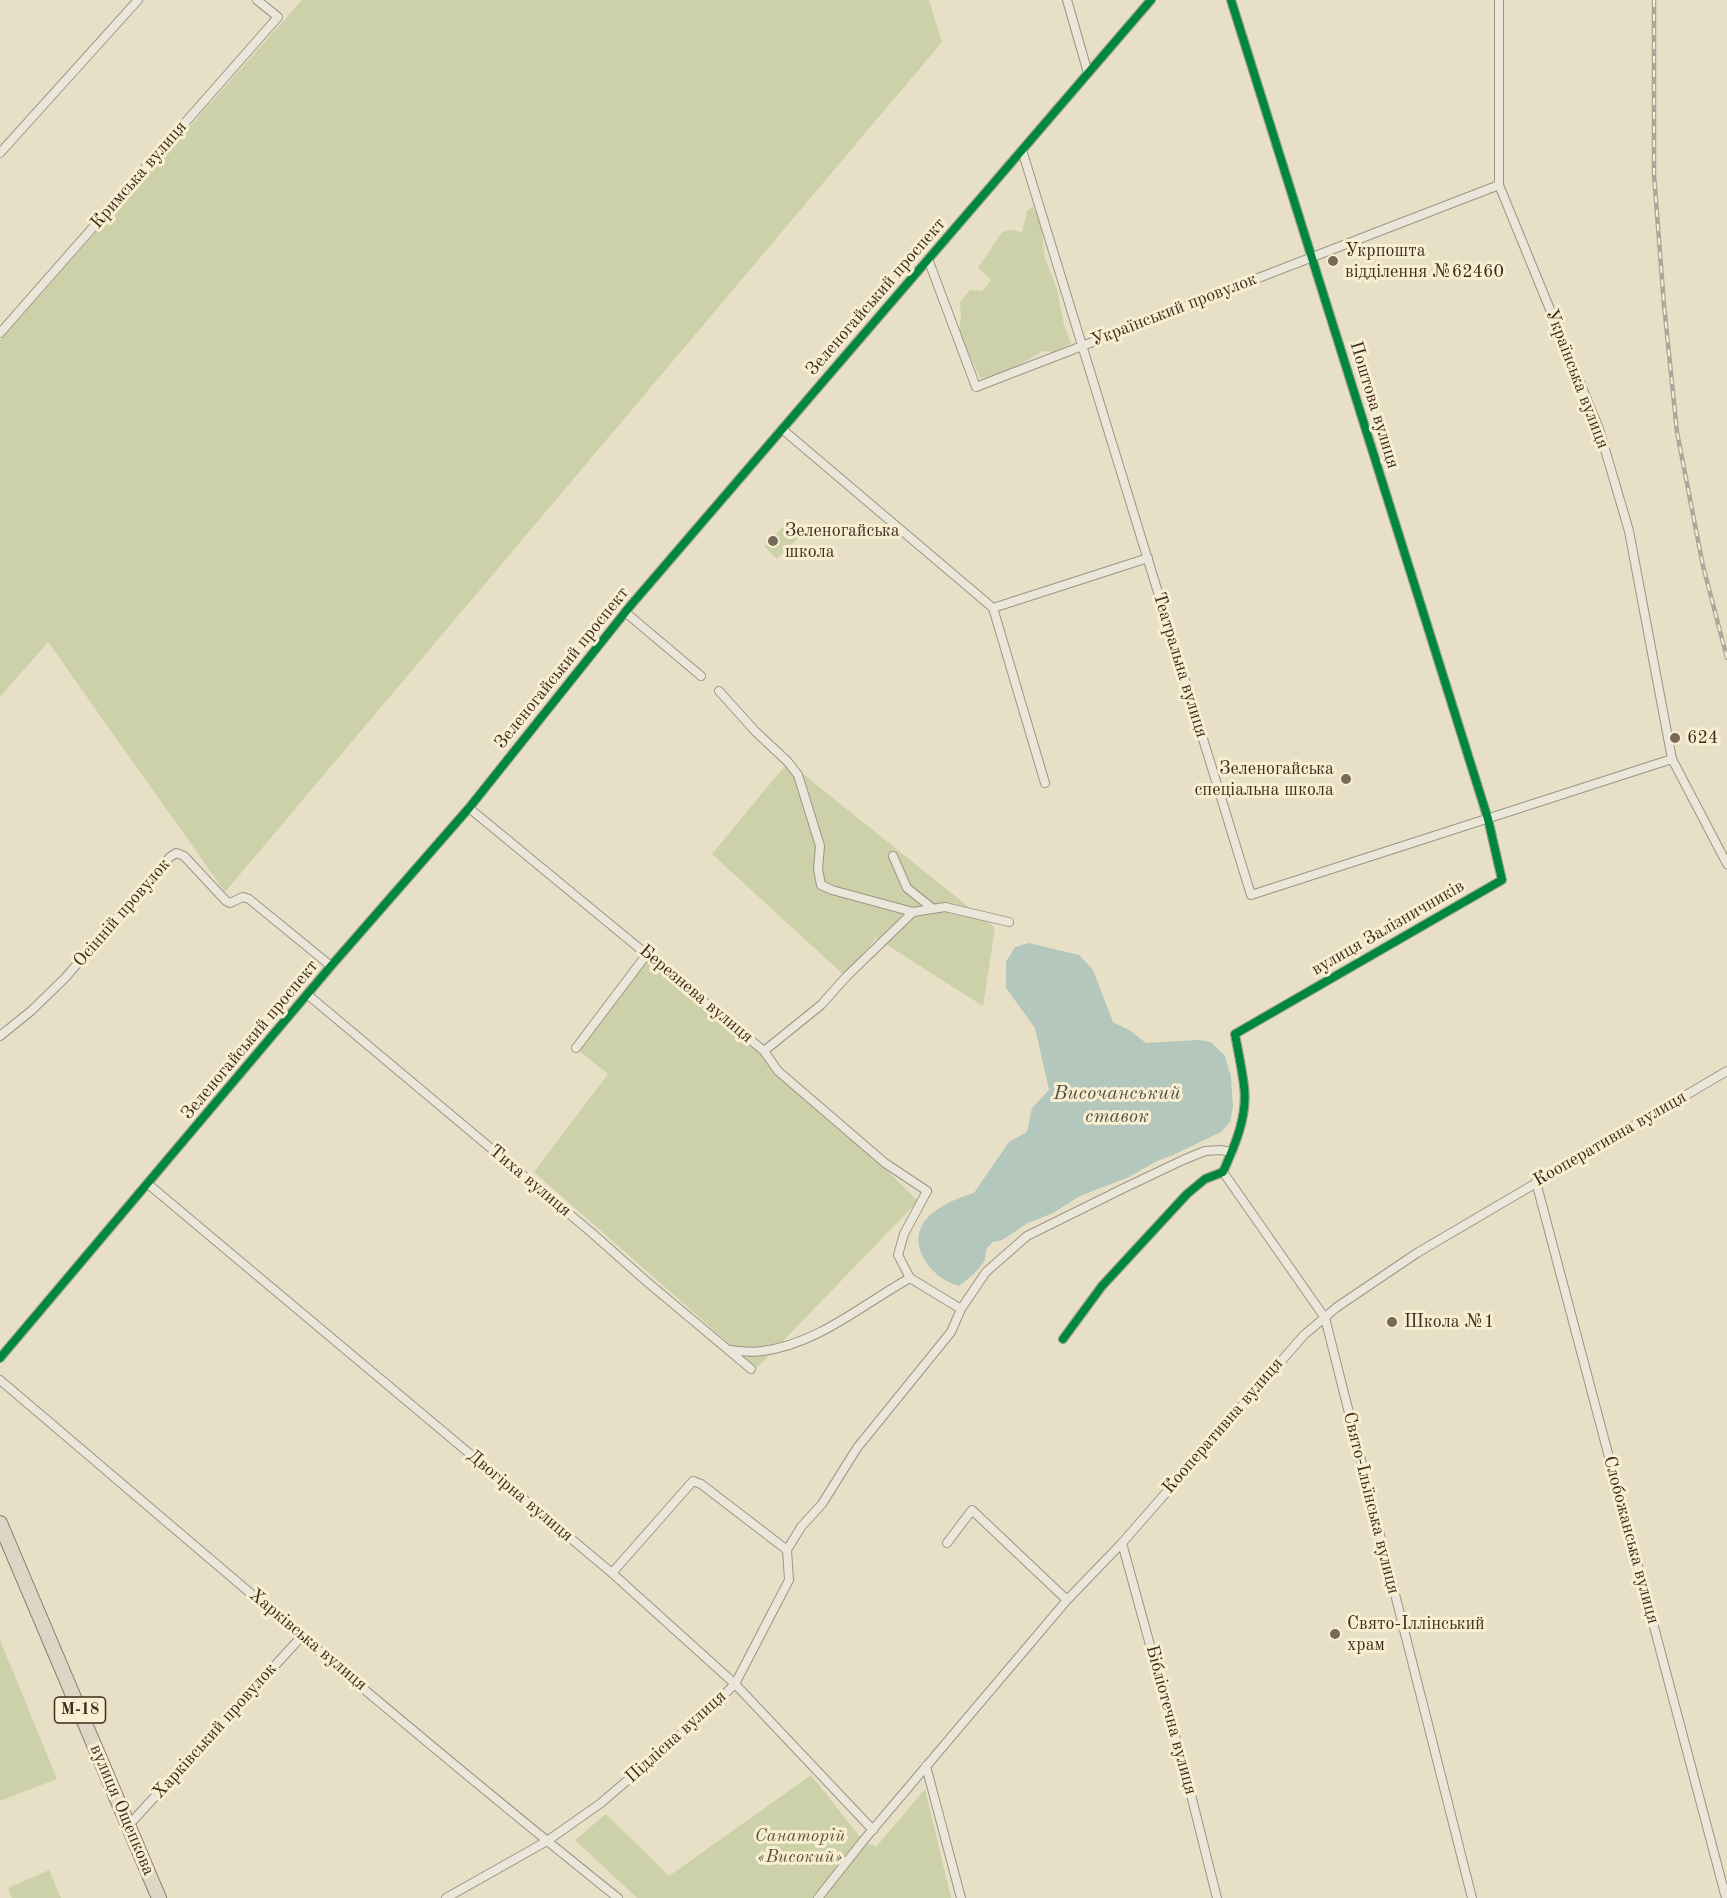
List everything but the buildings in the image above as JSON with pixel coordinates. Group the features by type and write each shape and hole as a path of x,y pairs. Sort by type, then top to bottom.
{"highway":[{"name":"вулиця Ощепкова","path":"0,1522 159,1898"}],"street":[{"path":"0,153 138,0"},
{"name":"Кримська вулиця","path":"0,333 278,17 257,0"},
{"path":"1067,0 1088,73"},
{"name":"Зеленогайський проспект","path":"0,1358 331,966 469,808 625,612 1151,0"},
{"name":"Поштова вулиця","path":"1231,0 1488,819"},
{"name":"Українська вулиця","path":"1499,0 1499,185 1599,429 1629,531 1672,759 1727,864"},
{"name":"Театральна вулиця","path":"1022,150 1251,895 1672,759"},
{"name":"Український провулок","path":"928,259 976,387 1499,185"},
{"path":"782,429 993,608 1045,783"},
{"path":"993,608 1148,558"},
{"path":"625,612 701,676"},
{"path":"719,691 798,775 820,846 818,869 821,885 913,912 945,906 1009,922"},
{"name":"Березнева вулиця","path":"469,808 764,1051 821,1005 846,977 913,912"},
{"name":"вулиця Залізничників","path":"1232,1152 1242,1119 1244,1088 1235,1034 1502,880 1488,819"},
{"name":"Осінній провулок","path":"0,1036 32,1011 65,978 170,856 176,853 184,856 225,901 230,903 243,897 249,899 331,966"},
{"path":"893,856 907,888 932,908"},
{"path":"576,1048 648,954"},
{"name":"Тиха вулиця","path":"308,995 752,1369"},
{"path":"764,1051 778,1071 822,1110 885,1163 927,1191 904,1234 898,1254 910,1278 961,1309"},
{"name":"Кооперативна вулиця","path":"818,1898 1066,1600 1122,1543 1304,1335 1337,1307 1417,1253 1727,1071"},
{"path":"612,1574 693,1481 701,1484 787,1550 801,1527 822,1503 857,1448 951,1332 961,1309 986,1272 1027,1236 1204,1151 1232,1152 1223,1172 1205,1179 1187,1194 1102,1286 1063,1339"},
{"path":"1223,1172 1325,1318"},
{"name":"Слобожанська вулиця","path":"1536,1182 1726,1898"},
{"name":"Двогірна вулиця","path":"148,1184 612,1574 735,1684 873,1830"},
{"path":"730,1350 760,1352 786,1346 842,1320 910,1278"},
{"name":"Свято-Ільїнська вулиця","path":"1325,1318 1472,1898"},
{"name":"Харківська вулиця","path":"0,1380 302,1636 618,1898"},
{"path":"947,1543 972,1510 1066,1600"},
{"name":"Бібліотечна вулиця","path":"1122,1543 1217,1898"},
{"name":"Підлісна вулиця","path":"446,1898 547,1841 601,1803 704,1715 735,1684 789,1580 787,1550"},
{"name":"Харківський провулок","path":"128,1826 302,1636"},
{"path":"926,1766 961,1898"}],"green space":[{"path":"302,0 929,0 942,42 225,892 48,642 0,697 0,340"},
{"path":"1033,206 1042,227 1044,255 1057,289 1064,325 1071,343 1055,352 1043,351 1005,371 980,378 959,331 960,302 970,290 982,291 991,280 978,268 1002,232 1011,230 1022,232 1027,211"},
{"path":"788,522 801,535 777,559 764,546"},
{"path":"788,762 995,928 983,1006 876,938 846,977 712,854"},
{"path":"647,954 764,1051 918,1201 757,1368 534,1172 608,1074 576,1048"},
{"path":"0,1640 57,1779 0,1801"},
{"name":"Санаторій «Високий»","path":"811,1775 863,1841 876,1847 925,1789 951,1898 637,1898 575,1840 606,1814 669,1876"},
{"path":"49,1870 61,1898 12,1898 8,1888"}],"water":[{"name":"Височанський ставок","path":"1029,943 1079,955 1093,970 1113,1022 1129,1030 1146,1043 1199,1040 1211,1042 1225,1056 1231,1077 1233,1107 1230,1122 1221,1132 1157,1161 1129,1177 1080,1196 1053,1213 1028,1223 1002,1240 993,1242 987,1248 984,1262 959,1286 936,1274 929,1266 920,1248 919,1236 922,1226 938,1209 974,1193 1009,1142 1027,1132 1032,1108 1049,1090 1035,1028 1006,988 1006,962 1015,947"}],"railway":[{"path":"1654,0 1654,175 1677,432 1703,566 1727,658"}],"cycle path":[{"path":"0,1358 331,966 469,808 631,605 1151,0"},
{"path":"1063,1339 1102,1286 1187,1194 1205,1179 1223,1172 1236,1141 1245,1097 1235,1034 1502,880 1488,819 1231,0"}],"place":[{"name":"Укрпошта відділення №62460","path":"1333,261"},
{"name":"Зеленогайська школа","path":"773,541"},
{"name":"624","path":"1675,738"},
{"name":"Зеленогайська спеціальна школа","path":"1346,779"},
{"name":"Школа №1","path":"1392,1322"},
{"name":"Свято-Іллінський храм","path":"1335,1634"}]}
